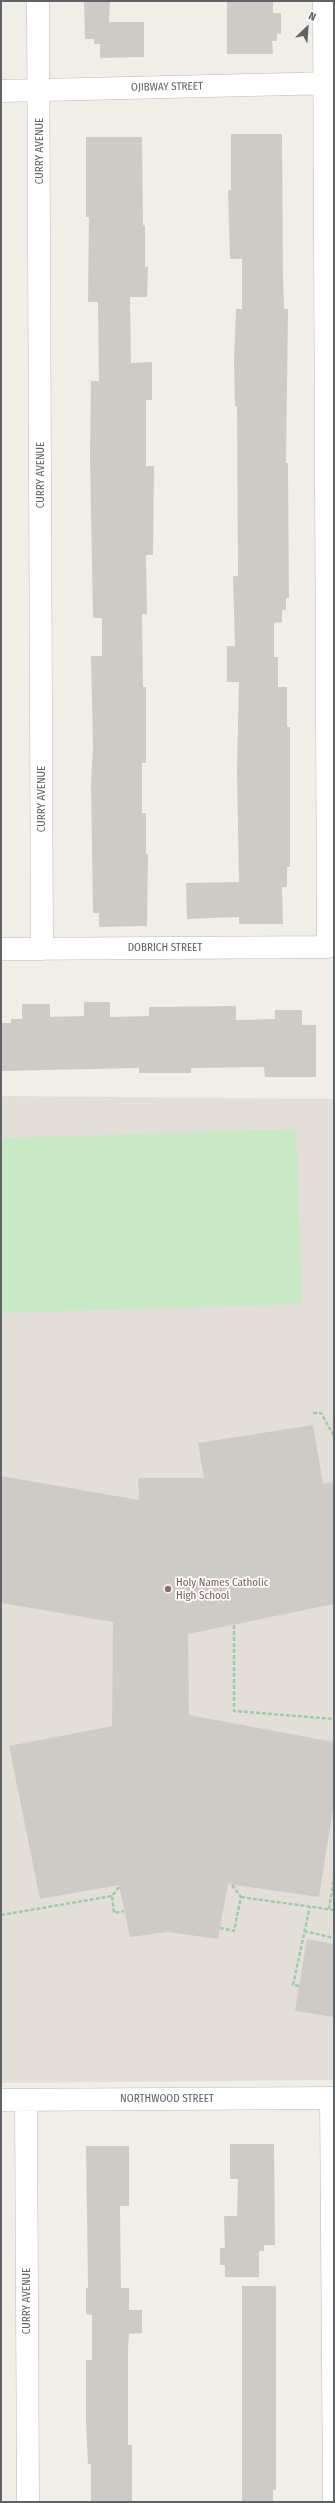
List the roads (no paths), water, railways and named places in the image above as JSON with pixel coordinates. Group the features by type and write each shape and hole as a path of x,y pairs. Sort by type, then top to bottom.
{"street":[{"name":"CURRY AVENUE","path":"38,1 42,949"},
{"path":"324,1 329,83"},
{"name":"OJIBWAY STREET","path":"1,91 329,83"},
{"name":"DOBRICH STREET","path":"1,949 328,947 329,83"},
{"path":"333,2098 334,2502"},
{"name":"NORTHWOOD STREET","path":"1,2100 333,2098"},
{"name":"CURRY AVENUE","path":"26,2100 28,2502"}],"place":[{"name":"Holy Names Catholic High School","path":"168,1589"}]}
